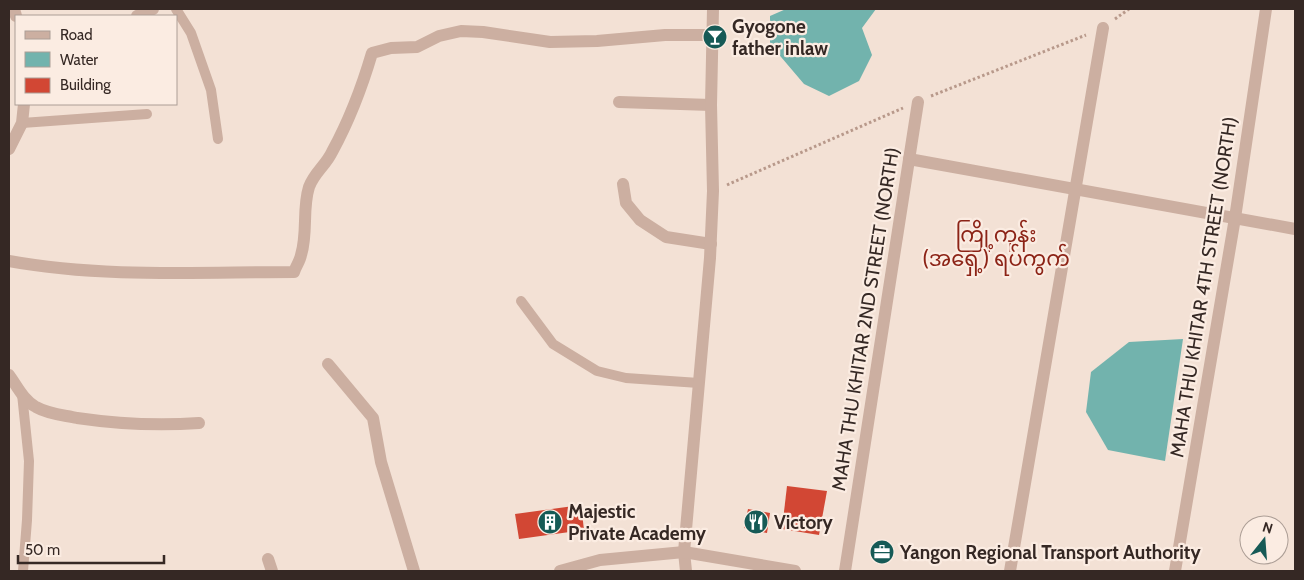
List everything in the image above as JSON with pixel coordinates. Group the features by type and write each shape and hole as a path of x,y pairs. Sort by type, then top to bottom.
{"street":[{"path":"139,15 152,9"},
{"path":"686,571 684,552 711,244 713,191 711,105 713,9"},
{"name":"MAHA THU KHITAR 4TH STREET (NORTH)","path":"1175,571 1234,218 1266,9"},
{"path":"1010,571 1103,28"},
{"path":"9,261 49,268 84,270 294,272 302,254 305,203 309,186 314,176 327,162 338,142 353,107 372,53 391,48 417,47 439,36 461,31 483,32 550,42 597,41 665,35 712,35"},
{"path":"618,102 711,105"},
{"name":"MAHA THU KHITAR 2ND STREET (NORTH)","path":"845,571 918,102"},
{"path":"9,149 22,123 24,105"},
{"path":"909,159 1295,229"},
{"path":"623,184 626,203 640,220 666,237 711,244"},
{"path":"328,364 373,418 381,462 414,571"},
{"path":"9,375 22,394 35,407 57,414 102,422 163,426 199,423"},
{"path":"560,571 600,560 684,552 795,571"}],"lane":[{"path":"176,9 191,34 211,90 218,139"},
{"path":"22,123 148,114"},
{"path":"521,301 553,344 597,371 626,378 699,383"},
{"path":"22,394 29,461 28,520 23,571"}],"water":[{"path":"786,9 876,9 862,28 872,55 859,81 829,96 804,84 770,44 770,16"},
{"path":"1183,339 1165,461 1108,450 1086,412 1091,372 1129,342"}],"building":[{"path":"787,486 827,491 819,535 782,529"},
{"name":"Majestic Private Academy","path":"581,505 584,530 519,539 515,514"},
{"path":"748,509 770,513 767,533 744,528"}],"place":[{"name":"Gyogone father inlaw","path":"715,37"},
{"name":"Majestic Private Academy","path":"550,522"},
{"name":"Victory","path":"756,522"},
{"name":"Yangon Regional Transport Authority","path":"882,552"}],"district":[{"name":"ကြို့ကုန်း (အရှေ့) ရပ်ကွက်","path":"996,247"}]}
